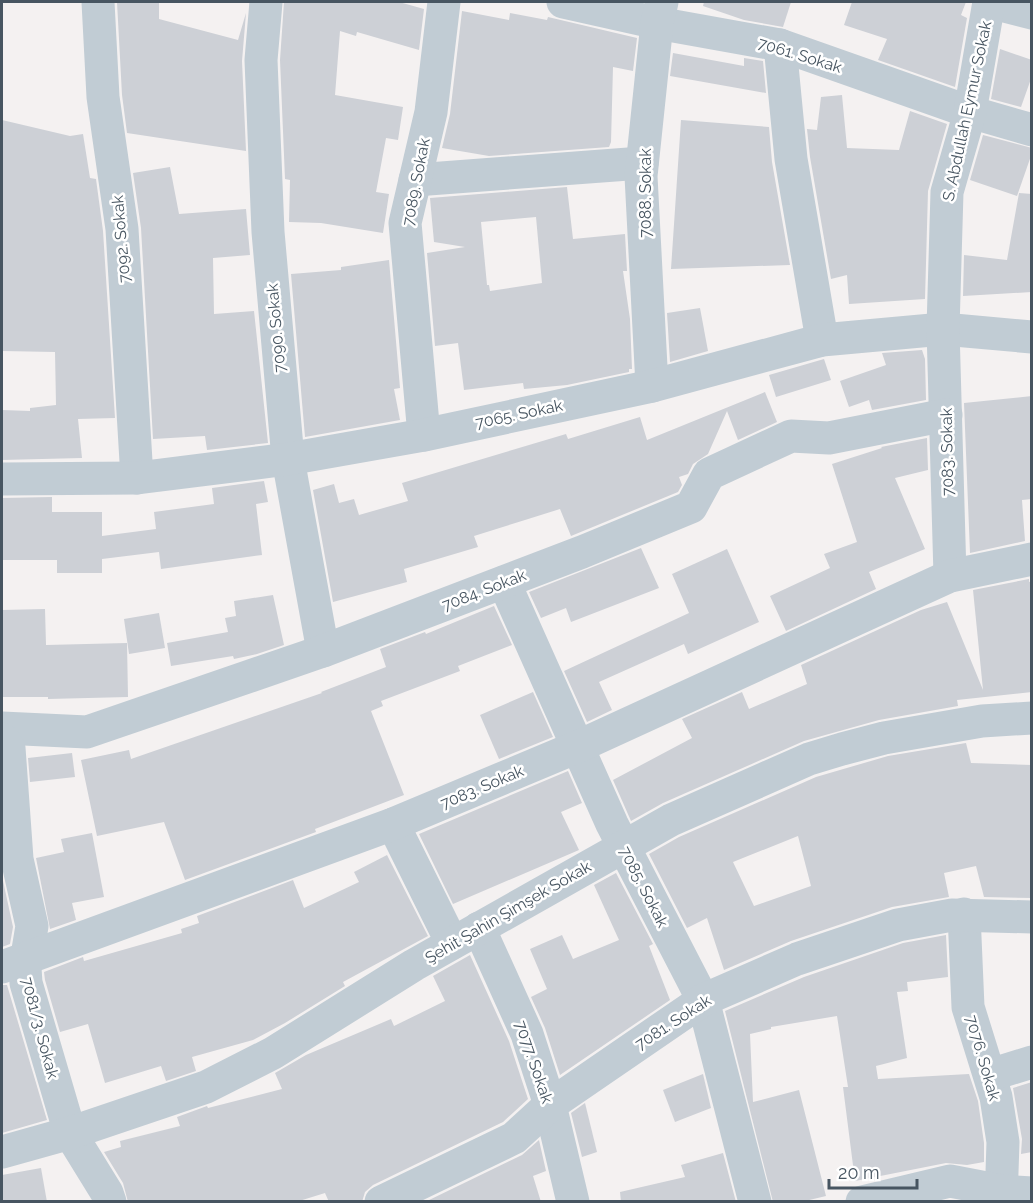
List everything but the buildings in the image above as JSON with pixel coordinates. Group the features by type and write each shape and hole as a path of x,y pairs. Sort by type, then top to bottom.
{"street":[{"name":"7092. Sokak","path":"98,2 103,97 122,229 137,478"},
{"name":"7090. Sokak","path":"266,2 261,60 268,232 288,459 323,651"},
{"name":"7089. Sokak","path":"424,435 405,223 431,112 444,2"},
{"name":"7061. Sokak","path":"563,2 660,12 780,45 970,112 1032,130"},
{"path":"989,2 1032,13"},
{"name":"S. Abdullah Eymur Sokak","path":"943,329 947,192 970,112 989,2"},
{"name":"7088. Sokak","path":"652,386 642,164 660,12"},
{"path":"780,45 792,159 822,340"},
{"path":"415,180 642,164"},
{"name":"7065. Sokak","path":"2,479 137,478 288,459 424,435 652,386 822,340 943,329 1032,337"},
{"name":"7083. Sokak","path":"943,329 950,576"},
{"name":"7084. Sokak","path":"2,728 87,732 323,651 691,507 709,474 790,436 829,438 946,415"},
{"name":"7083. Sokak","path":"14,963 393,824 577,747 950,576 1032,559"},
{"name":"7085. Sokak","path":"504,582 623,846 703,1000 755,1202"},
{"name":"Şehit Şahin Şimşek Sokak","path":"2,1152 70,1133 206,1087 225,1078 273,1053 465,935 623,846 671,820 808,759 884,738 982,721 1032,718"},
{"name":"7081/3. Sokak","path":"2,739 9,748 17,859 32,926 14,963 26,983 70,1133 107,1193 110,1202"},
{"name":"7077. Sokak","path":"393,824 528,1034 550,1105 573,1202"},
{"name":"7081. Sokak","path":"381,1202 514,1138 550,1105 703,1000 797,959 898,925 922,919 964,915 1032,916"},
{"name":"7076. Sokak","path":"964,915 968,1007 996,1097 1012,1195"},
{"path":"990,1075 1032,1062"},
{"path":"862,1202 950,1181 1012,1195"}]}
